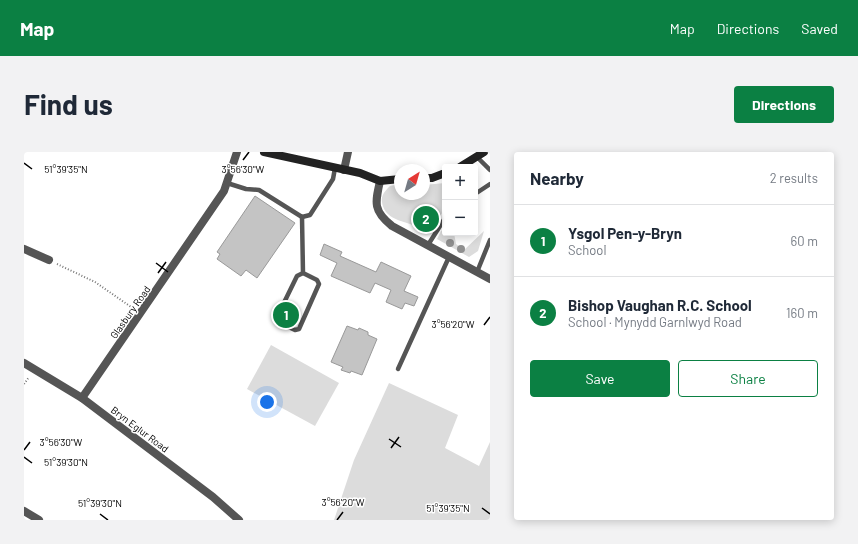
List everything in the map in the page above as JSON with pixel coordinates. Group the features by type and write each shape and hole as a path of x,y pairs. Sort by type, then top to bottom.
{"street":[{"name":"Glasbury Road","path":"82,398 224,191 237,152"},
{"path":"264,152 360,173 380,181 394,180"},
{"path":"344,170 348,152"},
{"path":"465,164 484,152"},
{"path":"430,178 442,174"},
{"path":"380,181 377,195 377,207 382,218 392,226 490,279"},
{"path":"24,249 49,260"},
{"name":"Bryn Eglur Road","path":"24,363 82,398 213,497 239,520"},
{"path":"24,511 39,520"}],"lane":[{"path":"477,156 490,170"},
{"path":"227,183 246,189 259,190 302,217 310,215 333,179 335,168"},
{"path":"478,192 490,184"},
{"path":"302,217 303,273"},
{"path":"428,245 442,223"},
{"path":"477,272 490,240"},
{"path":"398,369 449,257"},
{"path":"303,273 317,280 319,284 299,329 295,330 278,322 276,317 297,276 303,273"}],"path":[{"path":"49,260 95,282 141,314"}],"shaded area":[{"path":"442,183 442,213 428,233 392,217 383,207 383,195 390,186 394,185 394,200 430,200 430,184"},
{"path":"442,230 442,236 455,236 456,244 464,250 484,231 478,251 469,257 437,239"},
{"path":"271,345 339,383 315,426 247,389"},
{"path":"389,383 458,415 445,448 479,466 490,442 490,520 334,520 354,460"}],"building":[{"path":"255,196 295,223 257,278 246,270 241,276 217,259 220,254 217,252"},
{"path":"324,244 342,252 340,256 376,272 381,262 411,276 404,291 418,297 414,306 405,303 402,309 386,302 391,290 375,283 370,293 331,276 337,263 320,255"},
{"path":"347,326 358,330 359,328 368,332 368,335 377,339 362,375 351,371 350,373 341,370 343,367 331,362"}],"place":[{"name":"Bishop Vaughan R.C. School","path":"426,219"},
{"name":"Ysgol Pen-y-Bryn","path":"286,315"}]}
